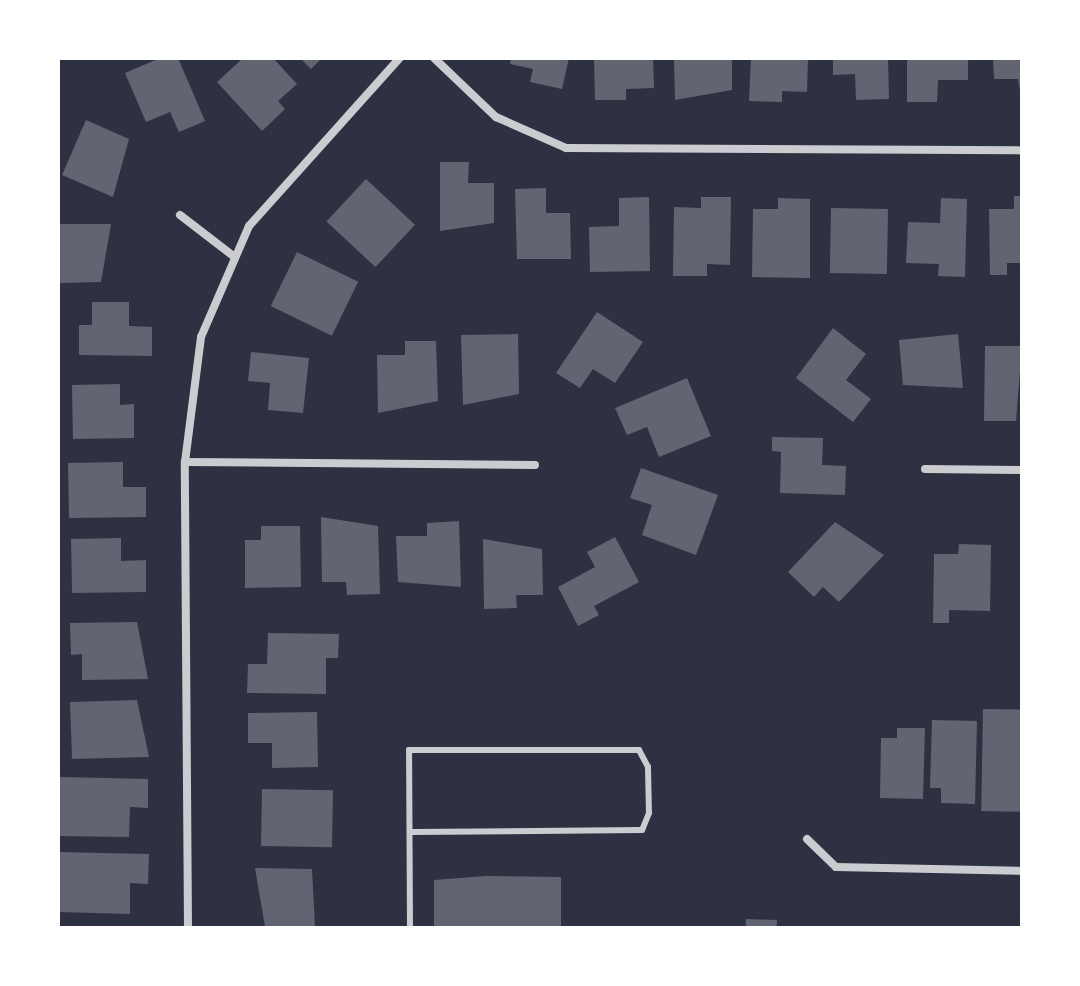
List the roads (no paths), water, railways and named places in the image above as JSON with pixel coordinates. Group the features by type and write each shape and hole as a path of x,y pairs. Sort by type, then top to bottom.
{"street":[{"path":"188,928 185,462 201,337 232,255 400,58"},
{"path":"434,58 496,117 566,148 1022,150"},
{"path":"180,215 232,255"},
{"path":"185,462 535,465"},
{"path":"925,469 1022,470"},
{"path":"807,839 836,867 1022,871"}],"lane":[{"path":"410,928 409,750 639,750 648,767 649,813 642,830 411,832"}]}
